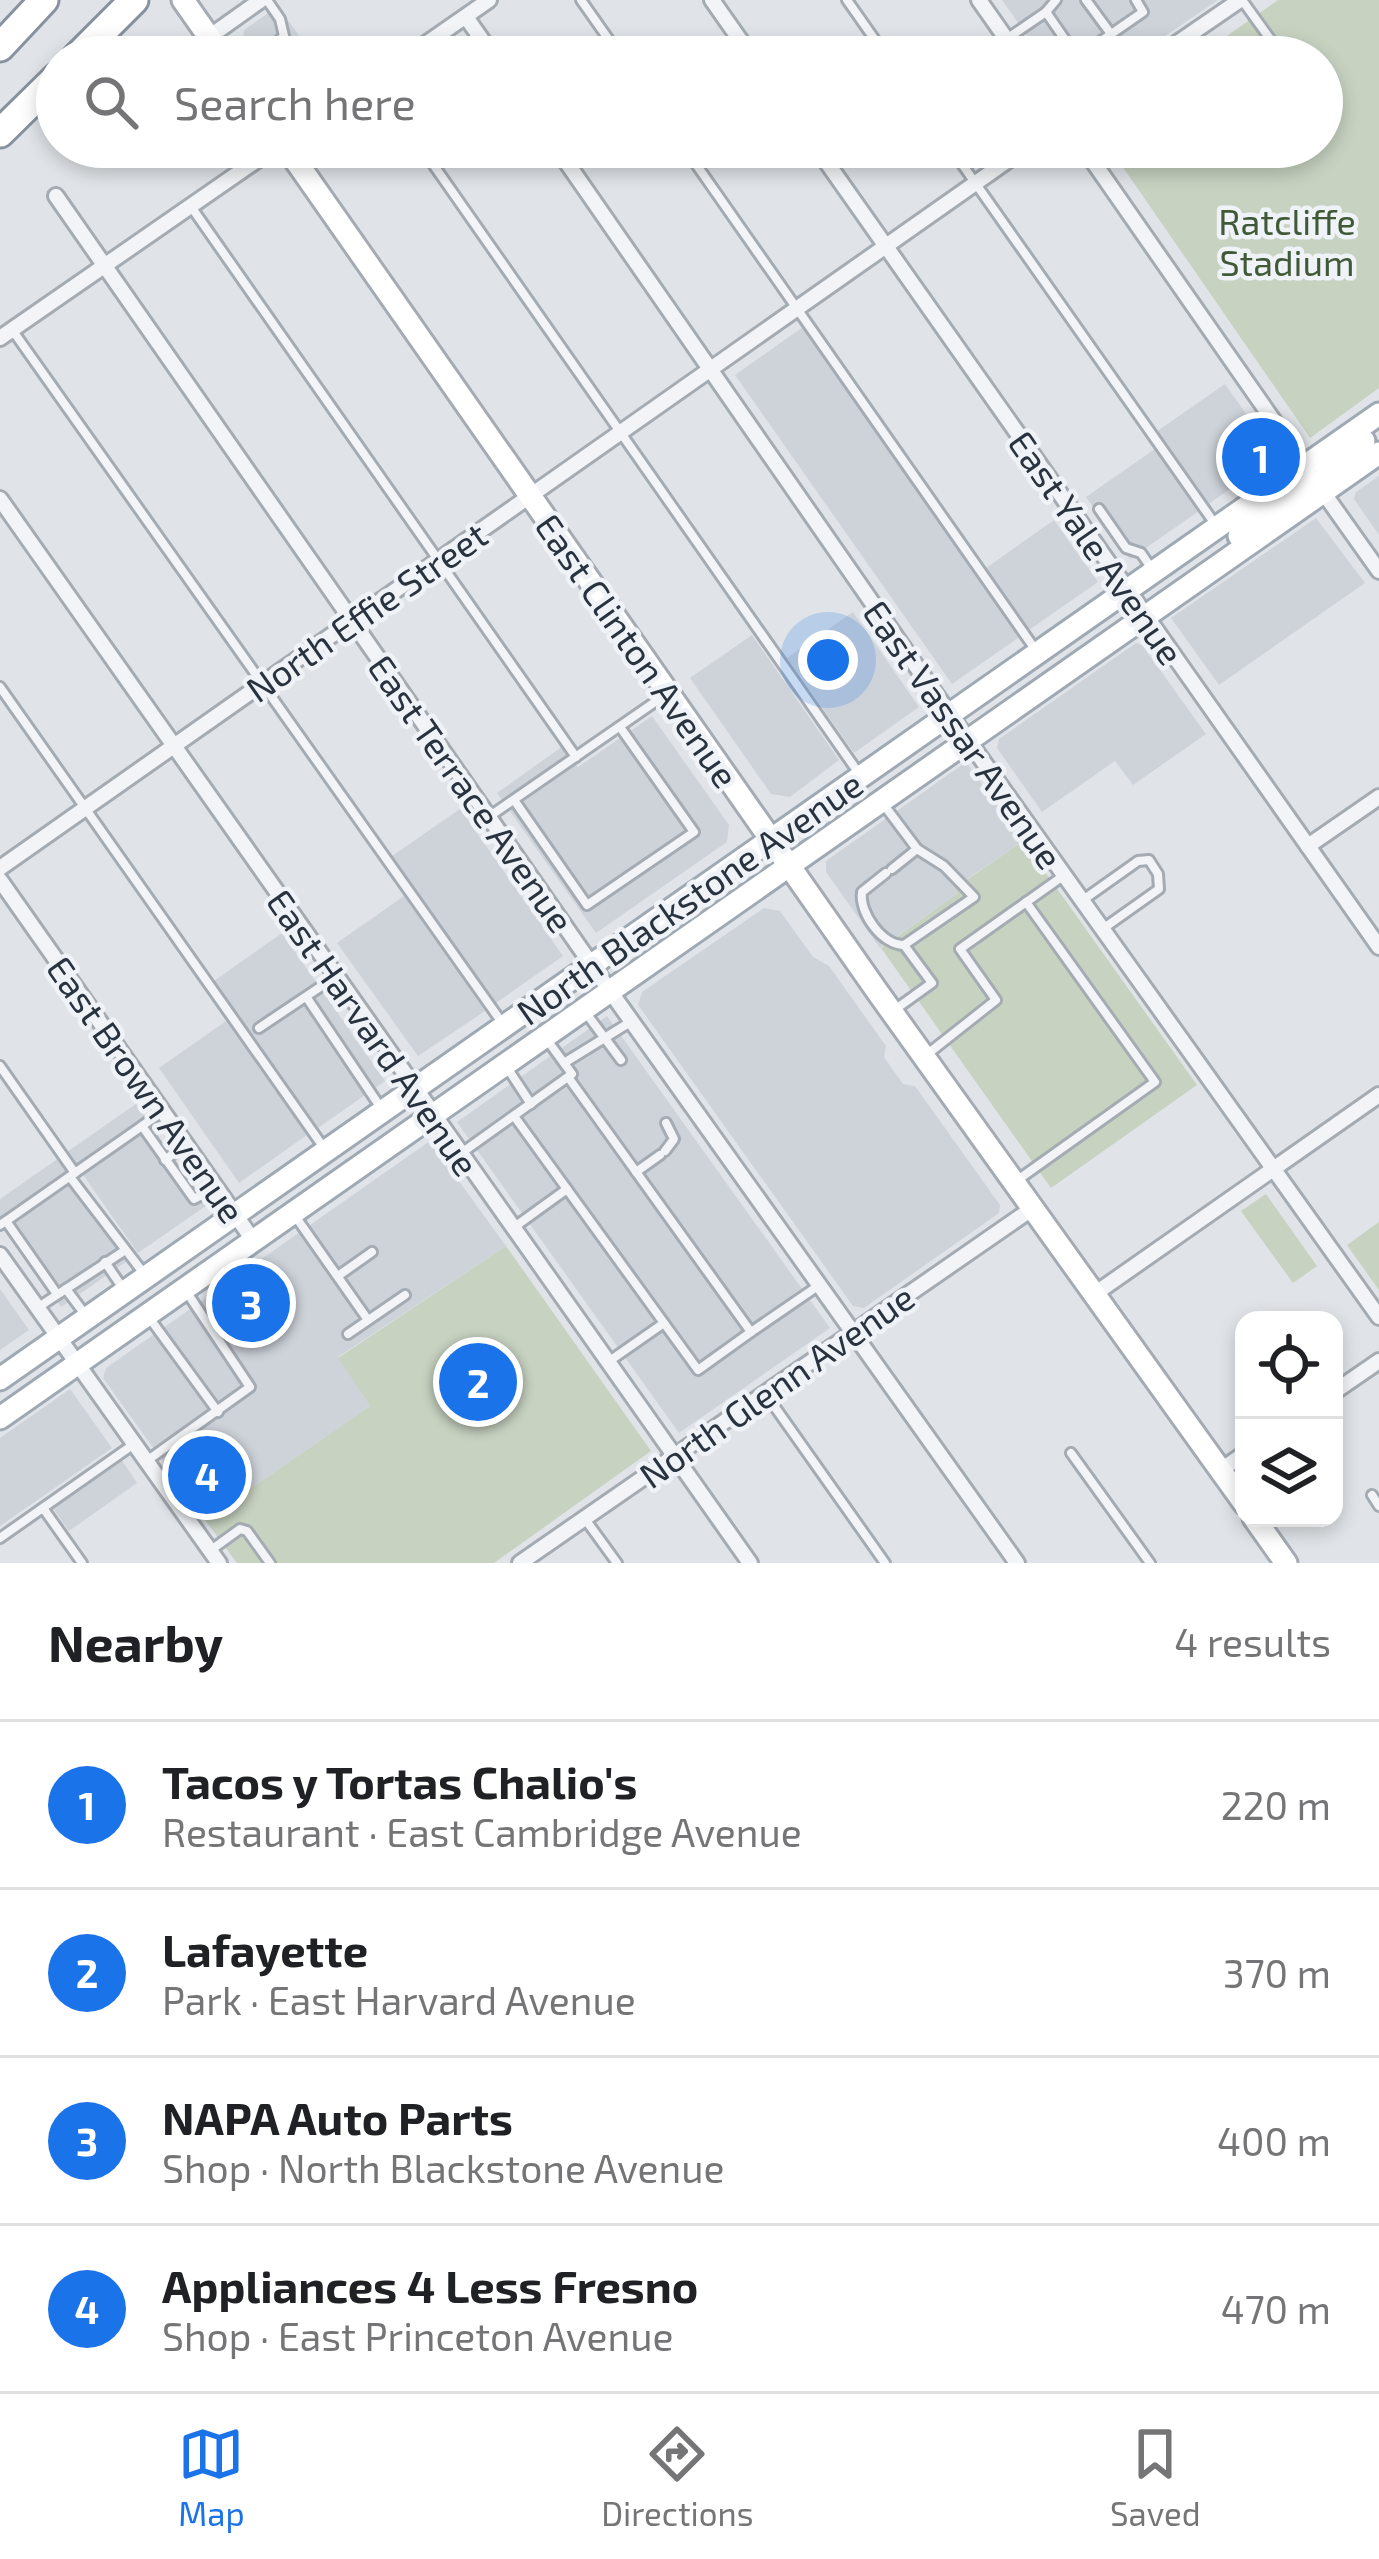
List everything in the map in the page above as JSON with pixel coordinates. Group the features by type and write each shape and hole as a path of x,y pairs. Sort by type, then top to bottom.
{"highway":[{"path":"0,47 44,0"},
{"path":"98,36 129,5"},
{"path":"0,134 36,98"}],"main road":[{"path":"183,0 208,36"},
{"name":"East Clinton Avenue","path":"301,168 892,1012 1235,1490"},
{"name":"North Blackstone Avenue","path":"0,1379 1379,414"},
{"path":"1323,492 1327,470 1379,429"},
{"name":"North Blackstone Avenue","path":"0,1418 1379,453"},
{"path":"1234,555 1240,535 1301,485 1305,466"},
{"path":"1260,1527 1284,1562"}],"street":[{"path":"210,36 264,0"},
{"path":"437,36 489,0"},
{"path":"712,0 737,36"},
{"path":"979,0 1004,36"},
{"path":"1188,36 1241,0"},
{"path":"466,16 480,36"},
{"path":"6,334 244,168"},
{"name":"East Vassar Avenue","path":"571,168 950,716 1379,1317"},
{"name":"East Yale Avenue","path":"831,168 1379,947"},
{"name":"North Effie Street","path":"0,868 997,168"},
{"path":"1098,168 1305,466"},
{"name":"East Terrace Avenue","path":"56,196 610,992 1017,1563"},
{"path":"1323,492 1379,572"},
{"name":"East Harvard Avenue","path":"0,500 750,1563"},
{"path":"1308,846 1379,797"},
{"name":"East Brown Avenue","path":"0,880 253,1240"},
{"path":"1096,1293 1379,1095"},
{"name":"North Glenn Avenue","path":"520,1563 1033,1208"},
{"path":"1,1260 215,1557"},
{"path":"1343,1386 1379,1361"},
{"path":"1221,1470 1235,1460"}],"lane":[{"path":"264,0 280,19 284,36"},
{"path":"581,0 606,36"},
{"path":"847,0 872,36"},
{"path":"1010,36 1056,0"},
{"path":"1086,0 1111,34"},
{"path":"1108,36 1143,12 1136,0"},
{"path":"1241,0 1268,36"},
{"path":"1046,12 1063,36"},
{"path":"436,168 862,777"},
{"path":"699,168 1037,653"},
{"path":"965,168 1217,528"},
{"path":"189,204 576,757"},
{"path":"6,334 265,684 504,1026"},
{"path":"1099,509 1126,548 1141,553 1154,572"},
{"path":"0,687 325,1149"},
{"path":"489,817 668,694"},
{"path":"514,800 587,904 694,832 620,727"},
{"path":"881,801 917,849 954,874 974,897 904,945 892,945 859,897 917,849"},
{"path":"1082,901 1138,861 1149,860 1158,874 1159,889 1102,929"},
{"path":"924,1057 996,1000 960,949 1064,875"},
{"path":"1014,1183 1155,1082 1026,902"},
{"path":"892,1012 932,983 904,945"},
{"path":"259,1028 335,977"},
{"path":"307,998 382,1110"},
{"path":"584,1010 621,1060"},
{"path":"564,1063 632,1021"},
{"path":"460,1154 572,1074 544,1036"},
{"path":"504,1063 531,1104"},
{"path":"0,1066 124,1251 146,1276"},
{"path":"568,1077 751,1332"},
{"path":"57,1294 3,1223 163,1111"},
{"path":"514,1116 698,1370 819,1285"},
{"path":"636,1172 674,1138 666,1123"},
{"path":"142,1126 194,1199 217,1187"},
{"path":"165,1160 186,1144"},
{"path":"512,1229 567,1189"},
{"path":"292,1212 368,1320"},
{"path":"1,1260 23,1246"},
{"path":"37,1308 124,1251"},
{"path":"338,1276 372,1252"},
{"path":"105,1262 125,1291"},
{"path":"17,1281 38,1267"},
{"path":"66,1288 88,1318"},
{"path":"147,1461 248,1390 250,1384 184,1289"},
{"path":"348,1334 405,1294"},
{"path":"147,1315 218,1412"},
{"path":"607,1364 664,1323"},
{"path":"764,1391 885,1563"},
{"path":"0,1538 134,1444"},
{"path":"1071,1453 1150,1563"},
{"path":"1372,1495 1379,1506"},
{"path":"43,1508 82,1563"},
{"path":"584,1518 617,1563"},
{"path":"215,1557 240,1529 247,1531 270,1563"}],"shaded area":[{"path":"1002,0 1218,0 1165,36 1027,36"},
{"path":"278,6 299,36 244,36 244,30"},
{"path":"803,327 1021,636 952,684 735,375"},
{"path":"1225,384 1272,451 1270,461 1207,505 1156,432"},
{"path":"1155,449 1199,511 1130,559 1086,497"},
{"path":"1379,476 1379,535 1354,499 1356,492"},
{"path":"1316,518 1365,583 1219,685 1171,618"},
{"path":"1054,520 1098,582 1029,630 986,568"},
{"path":"853,612 919,707 854,753 787,658"},
{"path":"752,635 839,760 790,797 771,794 690,678"},
{"path":"1136,643 1206,734 1133,785 1115,761 1042,812 997,748 999,739"},
{"path":"652,716 729,825 727,842 596,933 497,793 563,746 578,767"},
{"path":"966,762 1023,841 955,887 958,893 880,948 826,872 826,861"},
{"path":"460,809 563,956 496,1003 392,856"},
{"path":"404,896 485,1011 418,1056 337,943"},
{"path":"764,908 780,911 813,957 829,966 886,1046 884,1057 903,1084 915,1086 1000,1205 999,1213 864,1308 853,1306 638,1005 642,992"},
{"path":"282,933 385,1081 318,1128 214,981"},
{"path":"607,1016 830,1328 679,1433 457,1122"},
{"path":"226,1021 307,1135 239,1183 159,1068"},
{"path":"136,1104 207,1205 138,1253 67,1152"},
{"path":"430,1141 506,1246 338,1357 370,1406 205,1520 103,1378 106,1368"},
{"path":"59,1158 130,1259 61,1307 0,1220 0,1199"},
{"path":"0,1289 29,1330 0,1350"},
{"path":"70,1389 112,1448 0,1526 0,1438"},
{"path":"119,1456 137,1483 69,1531 50,1504"}],"green space":[{"name":"Ratcliffe Stadium","path":"1278,0 1379,0 1379,388 1310,438 1124,168 1343,168 1343,36 1227,36"},
{"path":"1023,841 1197,1085 1051,1188 881,948"},
{"path":"1266,1194 1317,1266 1293,1283 1241,1211"},
{"path":"1379,1222 1379,1290 1347,1245"},
{"path":"506,1246 651,1451 494,1563 237,1563 205,1520 370,1406 338,1358"}],"place":[{"name":"Tacos y Tortas Chalio's","path":"1261,457"},
{"name":"NAPA Auto Parts","path":"251,1303"},
{"name":"Lafayette","path":"478,1382"},
{"name":"Appliances 4 Less Fresno","path":"207,1475"}]}
